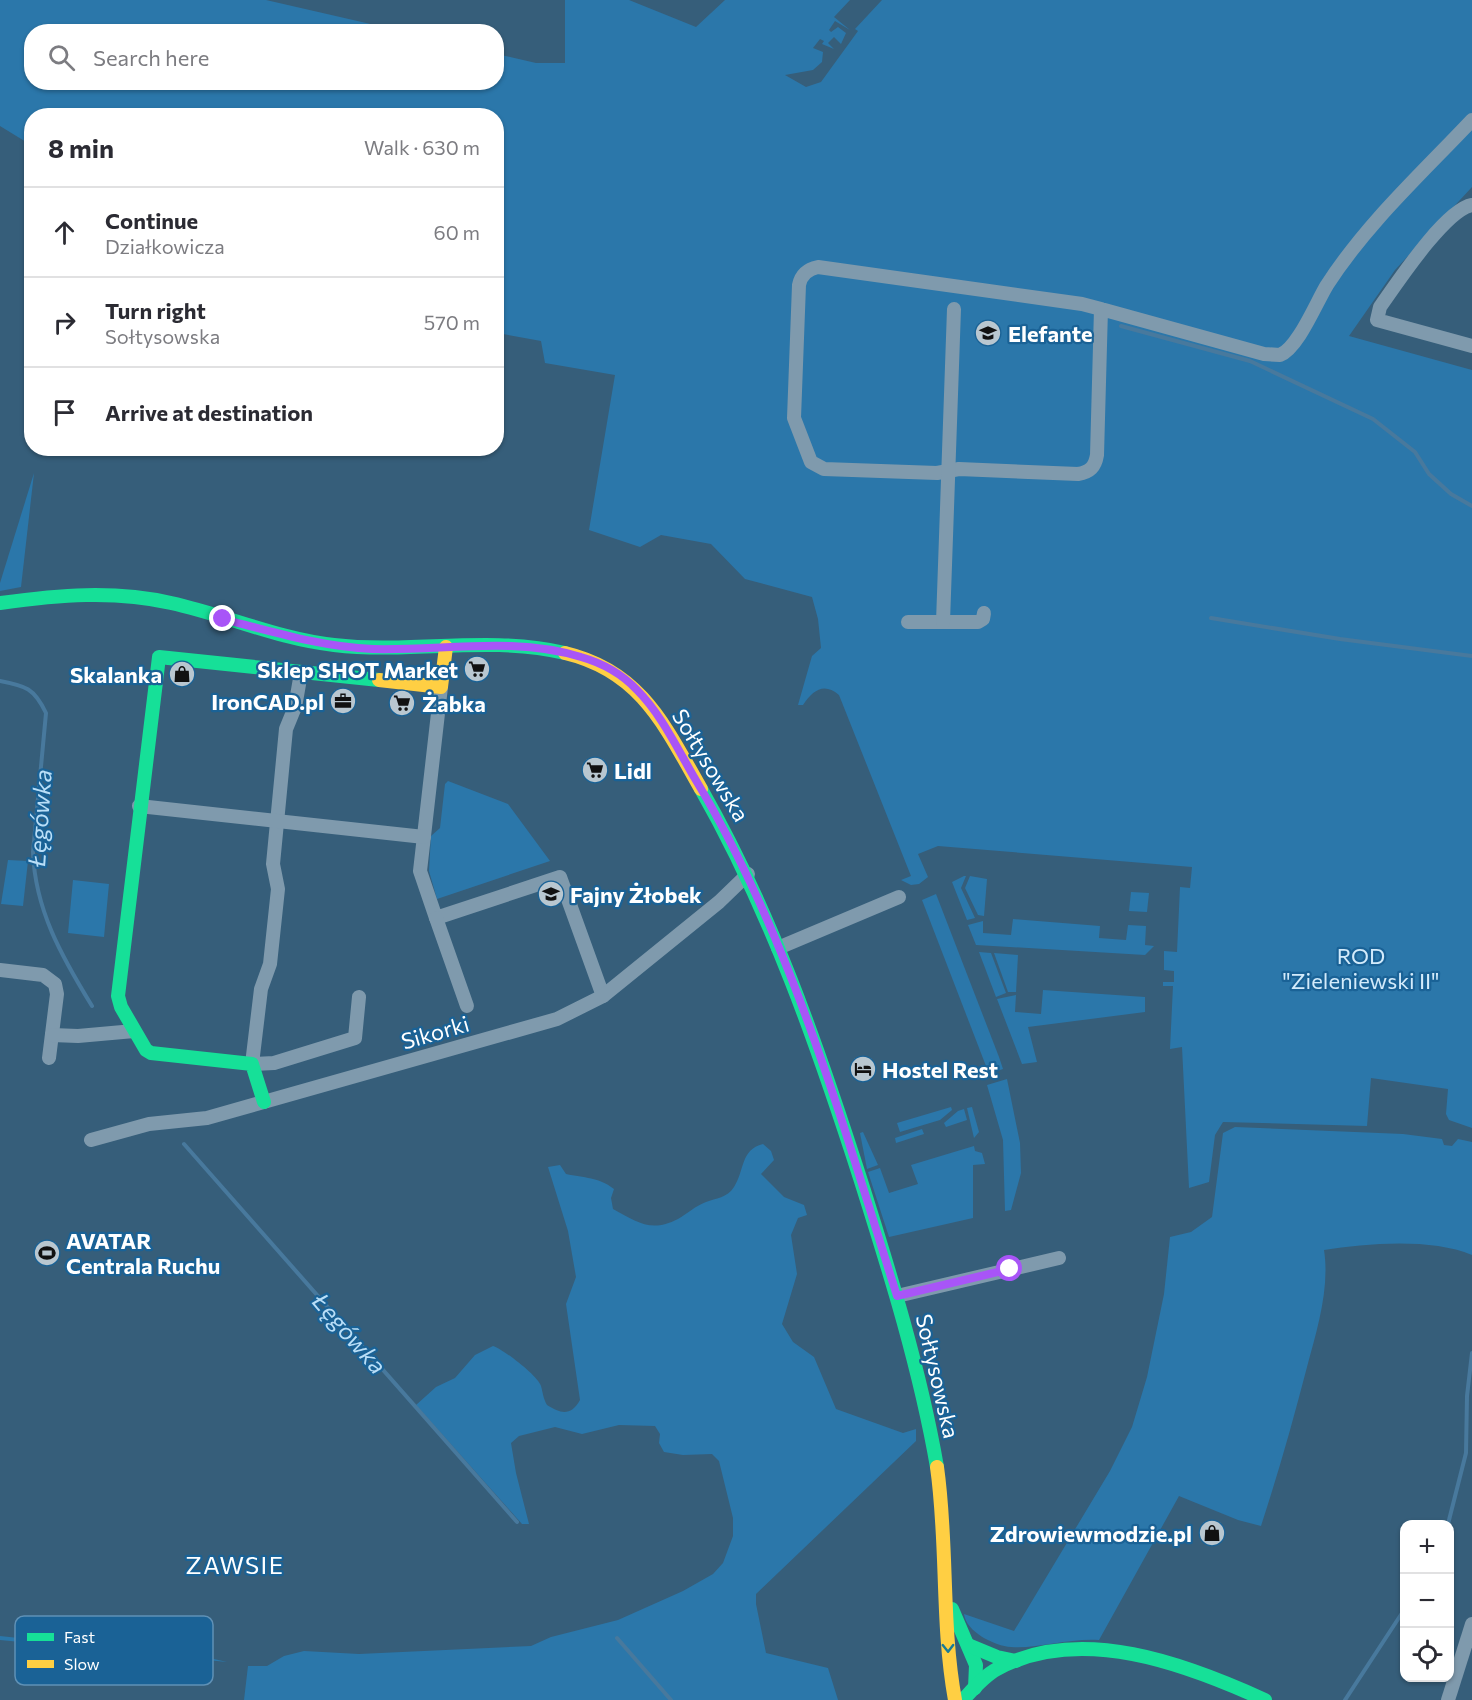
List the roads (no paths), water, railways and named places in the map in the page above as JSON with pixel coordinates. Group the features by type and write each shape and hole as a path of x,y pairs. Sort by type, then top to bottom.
{"street":[{"path":"1101,309 1096,455 1092,469 1078,474 959,469 937,474 824,469 811,462 794,418 799,285 805,273 815,267 1101,309 1264,354 1283,354 1293,344 1328,284 1361,239 1472,120"},
{"path":"1472,205 1462,208 1430,240 1380,307 1377,320 1472,346"},
{"path":"943,622 954,309"},
{"name":"Sołtysowska","path":"0,603 47,598 126,595 160,600 321,643 376,649 513,648 560,652 592,660 622,676 642,695 660,719 725,829 747,874 818,1046 897,1296 916,1364 934,1452 947,1596 948,1654 955,1700"},
{"path":"908,621 978,622 983,620 984,613"},
{"path":"446,647 420,871 467,1006"},
{"path":"359,997 355,1038 274,1063 252,1064 151,1053 134,1031 121,1007 118,996 139,806 159,657 441,687"},
{"path":"264,1101 252,1064 261,989 270,963 278,889 273,864 286,729 296,707 301,673"},
{"path":"139,806 424,837"},
{"name":"Sikorki","path":"91,1140 149,1124 207,1118 557,1019 603,996 719,902 747,874"},
{"path":"436,918 560,877 603,996"},
{"path":"778,948 899,897"},
{"path":"0,970 43,975 51,979 57,990 50,1058"},
{"path":"52,1035 78,1036 134,1031"},
{"path":"897,1296 1059,1258"},
{"name":"Sołtysowska","path":"947,1596 977,1669 978,1694"},
{"path":"1448,1700 1472,1624"},
{"path":"968,1645 997,1657 1016,1660"},
{"path":"963,1700 978,1694 995,1670 1016,1660 1039,1655 1096,1650 1149,1659 1190,1670 1228,1682 1265,1700"}],"waterway":[{"path":"1121,326 1250,361 1373,419 1415,452 1429,474 1451,494 1472,506"},
{"path":"1211,618 1340,639 1472,656"},
{"name":"Łęgówka","path":"0,681 23,687 33,693 46,713 33,852 35,873 39,894 52,932 92,1006"},
{"name":"Łęgówka","path":"184,1144 517,1522"},
{"path":"1449,1520 1466,1453 1467,1396 1472,1353"},
{"path":"1345,1700 1400,1616"},
{"name":"Łęgówka","path":"617,1638 671,1700"}],"place":[{"name":"Elefante","path":"988,333"},
{"name":"Sklep SHOT Market","path":"477,669"},
{"name":"Skalanka","path":"182,674"},
{"name":"IronCAD.pl","path":"343,701"},
{"name":"Żabka","path":"402,703"},
{"name":"Lidl","path":"595,770"},
{"name":"Fajny Żłobek","path":"551,894"},
{"name":"Hostel Rest","path":"863,1069"},
{"name":"AVATAR Centrala Ruchu","path":"47,1253"},
{"name":"Zdrowiewmodzie.pl","path":"1212,1533"}],"district":[{"name":"ZAWSIE","path":"235,1564"}],"park label":[{"name":"ROD \"Zieleniewski II\"","path":"1361,968"}]}
